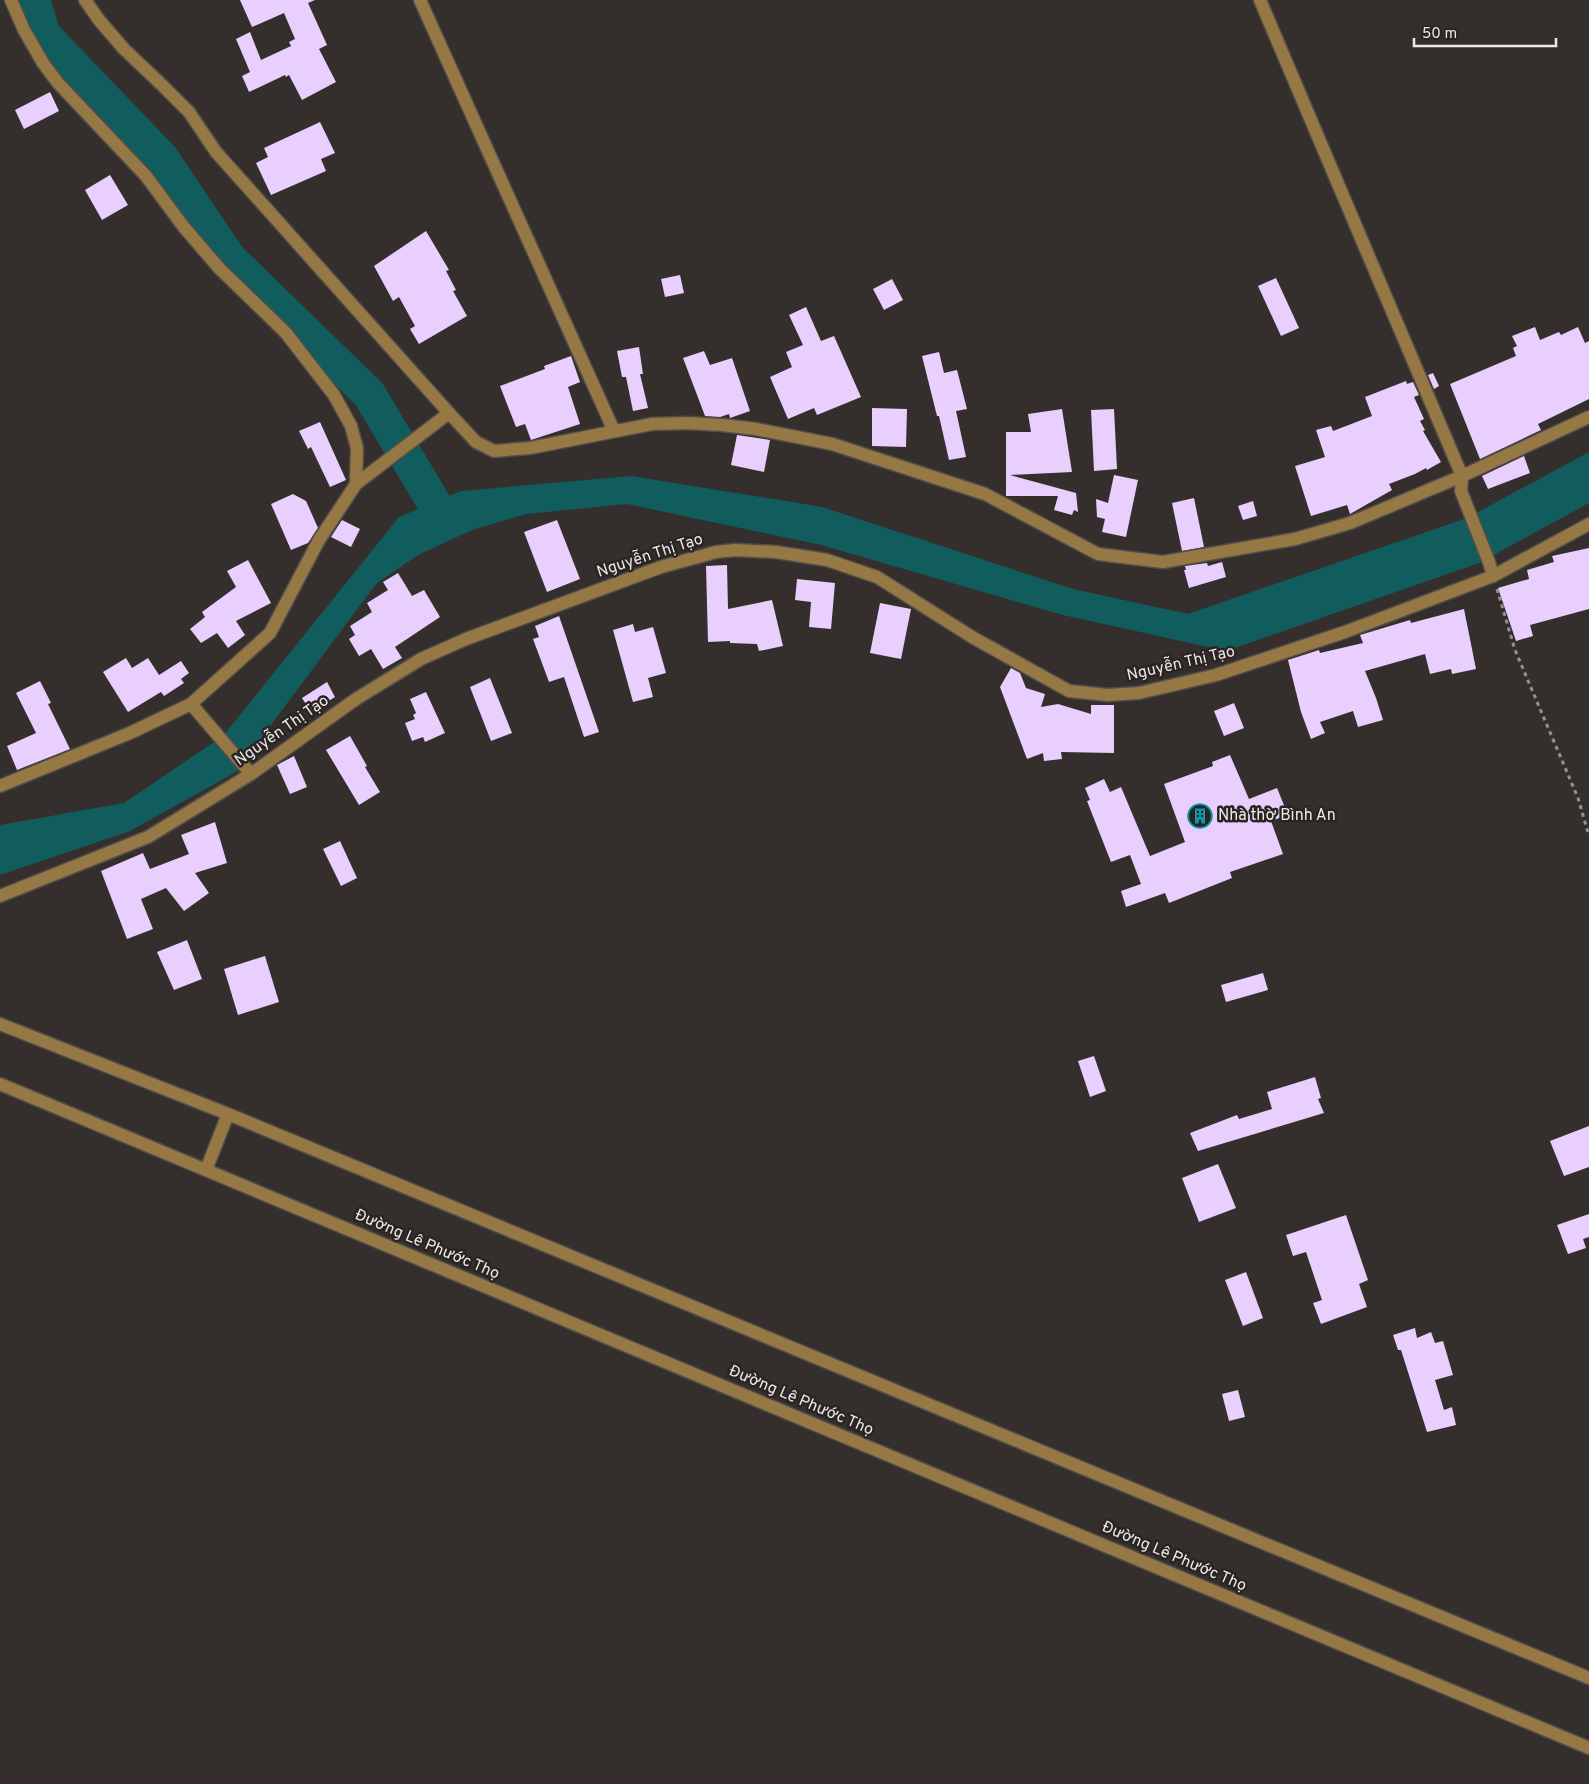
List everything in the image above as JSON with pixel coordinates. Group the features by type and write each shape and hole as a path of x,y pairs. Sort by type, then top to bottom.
{"street":[{"path":"12,0 24,30 43,63 58,83 146,176 183,226 220,268 286,333 334,395 351,426 357,448 356,484"},
{"path":"85,0 99,20 124,49 189,112 216,152 449,413 476,442 494,451 530,448 652,424 722,425 756,429 832,444 985,494 1098,554 1163,562 1295,539 1350,523 1462,476 1589,416"},
{"path":"420,0 614,431"},
{"path":"1260,0 1462,476 1461,491 1493,576"},
{"path":"0,786 130,733 190,704 270,633 319,540 356,484 449,413"},
{"name":"Nguyễn Thị Tạo","path":"0,896 148,837 356,699 421,660 466,639 661,567 716,552 735,550 776,552 827,560 876,577 972,637 1068,692 1108,695 1139,693 1238,669 1344,632 1493,576 1589,524"},
{"path":"190,704 248,771"},
{"path":"0,1024 228,1114 1589,1678"},
{"name":"Đường Lê Phước Thọ","path":"0,1084 1589,1748"},
{"path":"206,1170 228,1114"}],"path":[{"path":"1493,576 1514,650 1578,798 1589,836"}],"water":[{"path":"1589,452 1589,503 1479,563 1226,651 1063,615 821,545 627,504 526,514 472,530 418,555 376,584 236,772 130,831 0,875 0,825 124,803 223,736 399,517 461,491 631,476 822,507 1073,589 1188,614 1467,518"}],"building":[{"path":"240,0 315,0 308,3 327,45 319,49 336,82 302,100 289,75 286,77 285,75 249,92 242,76 250,72 236,39 250,32 261,60 291,46 289,42 295,39 284,13 252,27"},
{"path":"50,92 59,111 24,129 15,110"},
{"path":"320,122 335,153 321,159 326,171 271,195 256,163 268,157 264,148"},
{"path":"110,175 128,205 102,220 85,190"},
{"path":"426,231 449,270 446,271 456,290 453,291 467,316 419,344 410,329 415,326 399,297 393,301 374,266"},
{"path":"680,275 684,293 665,297 661,279"},
{"path":"1276,278 1299,328 1281,336 1258,286"},
{"path":"892,279 903,300 884,310 873,289"},
{"path":"806,307 821,341 834,336 861,397 817,415 814,408 788,419 770,377 792,367 786,352 803,345 789,315"},
{"path":"1535,327 1540,340 1559,332 1561,335 1578,327 1585,343 1589,341 1589,399 1538,424 1541,430 1480,459 1450,384 1516,356 1513,348 1517,346 1512,336"},
{"path":"639,347 643,374 640,374 648,408 633,411 626,377 622,377 617,351"},
{"path":"704,351 710,365 732,358 750,411 730,418 729,414 720,417 705,416 683,358"},
{"path":"939,352 944,373 957,370 967,409 956,411 966,457 949,460 922,356"},
{"path":"571,356 580,382 568,387 580,424 531,440 525,424 516,427 500,386 545,369 544,366"},
{"path":"1433,373 1439,386 1434,389 1428,375"},
{"path":"1406,381 1407,384 1413,382 1419,395 1414,397 1424,419 1420,421 1425,430 1423,431 1441,462 1427,470 1426,468 1389,484 1392,490 1350,514 1347,505 1311,516 1295,466 1325,457 1316,430 1331,426 1333,431 1372,416 1365,397"},
{"path":"872,408 907,409 906,447 872,446"},
{"path":"1062,409 1072,472 1010,475 1076,493 1078,512 1074,510 1072,515 1054,510 1058,496 1006,496 1006,432 1031,432 1028,414"},
{"path":"1114,409 1117,469 1094,471 1091,410"},
{"path":"320,422 346,480 330,487 311,447 308,449 299,431"},
{"path":"737,435 770,440 764,472 731,465"},
{"path":"1524,456 1530,473 1488,489 1482,476"},
{"path":"1114,475 1138,480 1126,537 1102,532 1105,519 1097,517 1096,499 1108,503"},
{"path":"293,494 306,501 318,528 308,543 291,550 271,504"},
{"path":"1194,498 1204,547 1182,551 1172,503"},
{"path":"1253,501 1257,516 1243,520 1238,506"},
{"path":"342,520 360,529 351,547 331,537"},
{"path":"557,520 580,579 547,592 524,532"},
{"path":"1589,548 1589,609 1530,625 1533,636 1516,641 1498,588 1529,579 1527,570 1554,562 1552,556"},
{"path":"248,560 271,603 236,621 245,635 228,648 217,633 201,643 190,629 205,617 202,612 236,587 227,571"},
{"path":"1222,562 1226,577 1189,588 1184,570 1186,570 1185,566 1207,563 1208,566"},
{"path":"727,565 728,609 772,600 783,646 759,651 757,644 730,643 730,641 708,642 706,566"},
{"path":"398,573 412,596 424,590 440,617 395,647 402,658 383,669 371,649 359,656 349,639 355,635 350,626 372,612 367,603 388,590 383,582"},
{"path":"797,579 835,583 831,629 809,627 811,602 795,600"},
{"path":"880,603 911,609 901,659 870,653"},
{"path":"1464,609 1476,669 1452,674 1451,669 1430,674 1425,654 1365,671 1383,720 1358,727 1353,711 1320,722 1325,733 1311,739 1301,712 1288,660 1319,650 1320,653 1363,643 1360,635 1410,620 1411,623"},
{"path":"559,616 599,732 584,737 564,677 549,682 533,639 539,637 535,626"},
{"path":"633,624 635,632 653,627 666,673 648,678 653,697 633,702 613,630"},
{"path":"126,658 132,668 148,658 159,675 181,661 189,673 181,679 184,683 164,696 161,692 128,712 103,672"},
{"path":"1011,668 1020,673 1026,688 1045,694 1041,707 1058,704 1091,714 1091,705 1114,705 1114,753 1061,752 1062,759 1044,761 1043,753 1027,759 1000,687"},
{"path":"490,678 512,733 491,741 470,687"},
{"path":"40,681 51,703 48,704 70,749 17,770 7,746 36,733 16,693"},
{"path":"327,682 335,697 311,712 302,698"},
{"path":"426,692 445,733 425,742 423,737 412,741 405,723 415,719 413,715 416,713 410,699"},
{"path":"1234,703 1244,728 1224,736 1214,711"},
{"path":"350,736 380,792 359,805 326,750"},
{"path":"1230,755 1249,799 1277,788 1288,815 1271,821 1283,854 1230,872 1232,878 1169,903 1165,893 1126,907 1121,891 1141,884 1130,855 1111,862 1087,801 1090,800 1085,788 1104,779 1110,792 1121,787 1150,856 1185,842 1164,784 1213,766 1212,762"},
{"path":"294,756 307,787 290,794 277,765"},
{"path":"215,822 227,863 195,873 209,893 184,911 166,888 141,899 153,929 127,939 101,871 143,853 150,869 189,854 181,835"},
{"path":"340,841 357,878 341,886 323,849"},
{"path":"187,940 202,979 174,990 157,952"},
{"path":"265,956 279,1002 238,1015 224,969"},
{"path":"1263,973 1268,990 1226,1002 1221,985"},
{"path":"1094,1056 1106,1091 1090,1097 1078,1061"},
{"path":"1315,1077 1321,1098 1318,1099 1324,1113 1198,1151 1190,1133 1237,1115 1239,1119 1272,1109 1267,1092"},
{"path":"1589,1126 1589,1167 1564,1176 1550,1141"},
{"path":"1218,1164 1236,1208 1199,1222 1182,1178"},
{"path":"1589,1214 1589,1237 1583,1239 1586,1248 1568,1254 1557,1225"},
{"path":"1346,1215 1368,1280 1359,1284 1367,1307 1321,1324 1313,1303 1322,1300 1306,1252 1293,1256 1286,1235"},
{"path":"1246,1272 1263,1318 1243,1326 1225,1280"},
{"path":"1415,1328 1417,1338 1431,1332 1435,1343 1443,1341 1453,1375 1435,1380 1444,1410 1452,1407 1456,1425 1427,1432 1401,1350 1398,1350 1393,1335"},
{"path":"1238,1390 1245,1417 1229,1421 1222,1394"}],"waterway":[{"path":"33,0 44,35 162,158 229,258 369,394 434,503"}],"place":[{"name":"Nhà thờ Bình An","path":"1200,816"}]}
